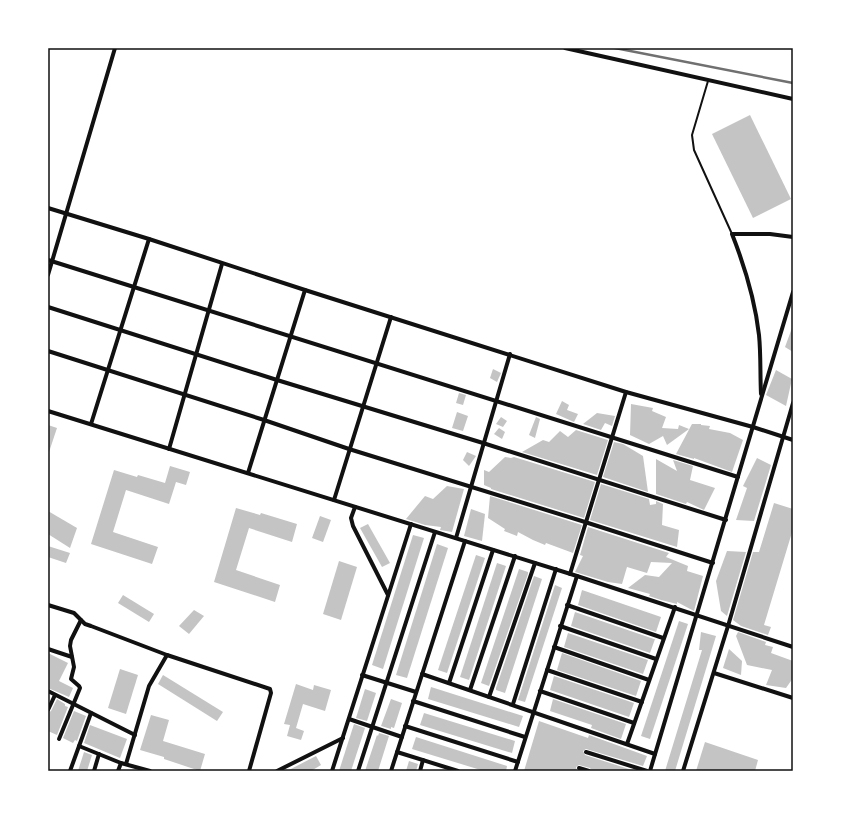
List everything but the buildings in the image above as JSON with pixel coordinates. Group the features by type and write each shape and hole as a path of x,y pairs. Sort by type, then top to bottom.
{"street":[{"path":"48,274 50,260 66,213 115,48"},
{"path":"566,48 793,99"},
{"path":"48,208 626,392 753,427 793,440"},
{"path":"761,398 760,357 756,315 746,274 732,234 770,234 793,237"},
{"path":"91,424 149,239"},
{"path":"50,260 738,477"},
{"path":"170,449 222,264"},
{"path":"248,473 305,290"},
{"path":"650,771 793,292"},
{"path":"48,307 276,380 363,405 726,520"},
{"path":"334,500 391,317"},
{"path":"48,351 264,420 349,449 713,563"},
{"path":"456,538 470,486 510,354"},
{"path":"570,574 626,392"},
{"path":"683,771 714,673 793,403"},
{"path":"48,411 515,556 675,607 793,647"},
{"path":"355,506 352,518 353,526 388,594"},
{"path":"332,771 411,524"},
{"path":"358,771 436,532"},
{"path":"391,771 465,541"},
{"path":"449,683 493,550"},
{"path":"470,690 515,556"},
{"path":"489,697 534,563"},
{"path":"513,704 556,569"},
{"path":"515,771 577,576"},
{"path":"48,605 74,613 90,626 167,655 270,689 271,694 250,771"},
{"path":"567,605 664,638"},
{"path":"627,744 675,607"},
{"path":"59,739 80,687 71,679 74,667 71,640 81,620"},
{"path":"560,626 656,659"},
{"path":"554,647 649,680"},
{"path":"48,649 72,657"},
{"path":"126,764 149,686 167,655"},
{"path":"547,670 642,702"},
{"path":"714,673 793,698"},
{"path":"422,674 655,754"},
{"path":"362,676 416,692"},
{"path":"48,691 135,735"},
{"path":"540,691 634,723"},
{"path":"48,710 55,695"},
{"path":"413,701 525,737"},
{"path":"70,771 91,713"},
{"path":"349,718 402,737"},
{"path":"405,726 518,762"},
{"path":"277,771 343,738"},
{"path":"79,746 121,763 149,771"},
{"path":"397,752 445,769 458,771"},
{"path":"586,752 646,771"},
{"path":"94,771 99,754"},
{"path":"420,771 423,760"},
{"path":"118,771 121,763"},
{"path":"579,768 589,771"}],"lane":[{"path":"709,80 692,135 692,143 732,234"}],"railway":[{"path":"615,48 793,83"}]}
